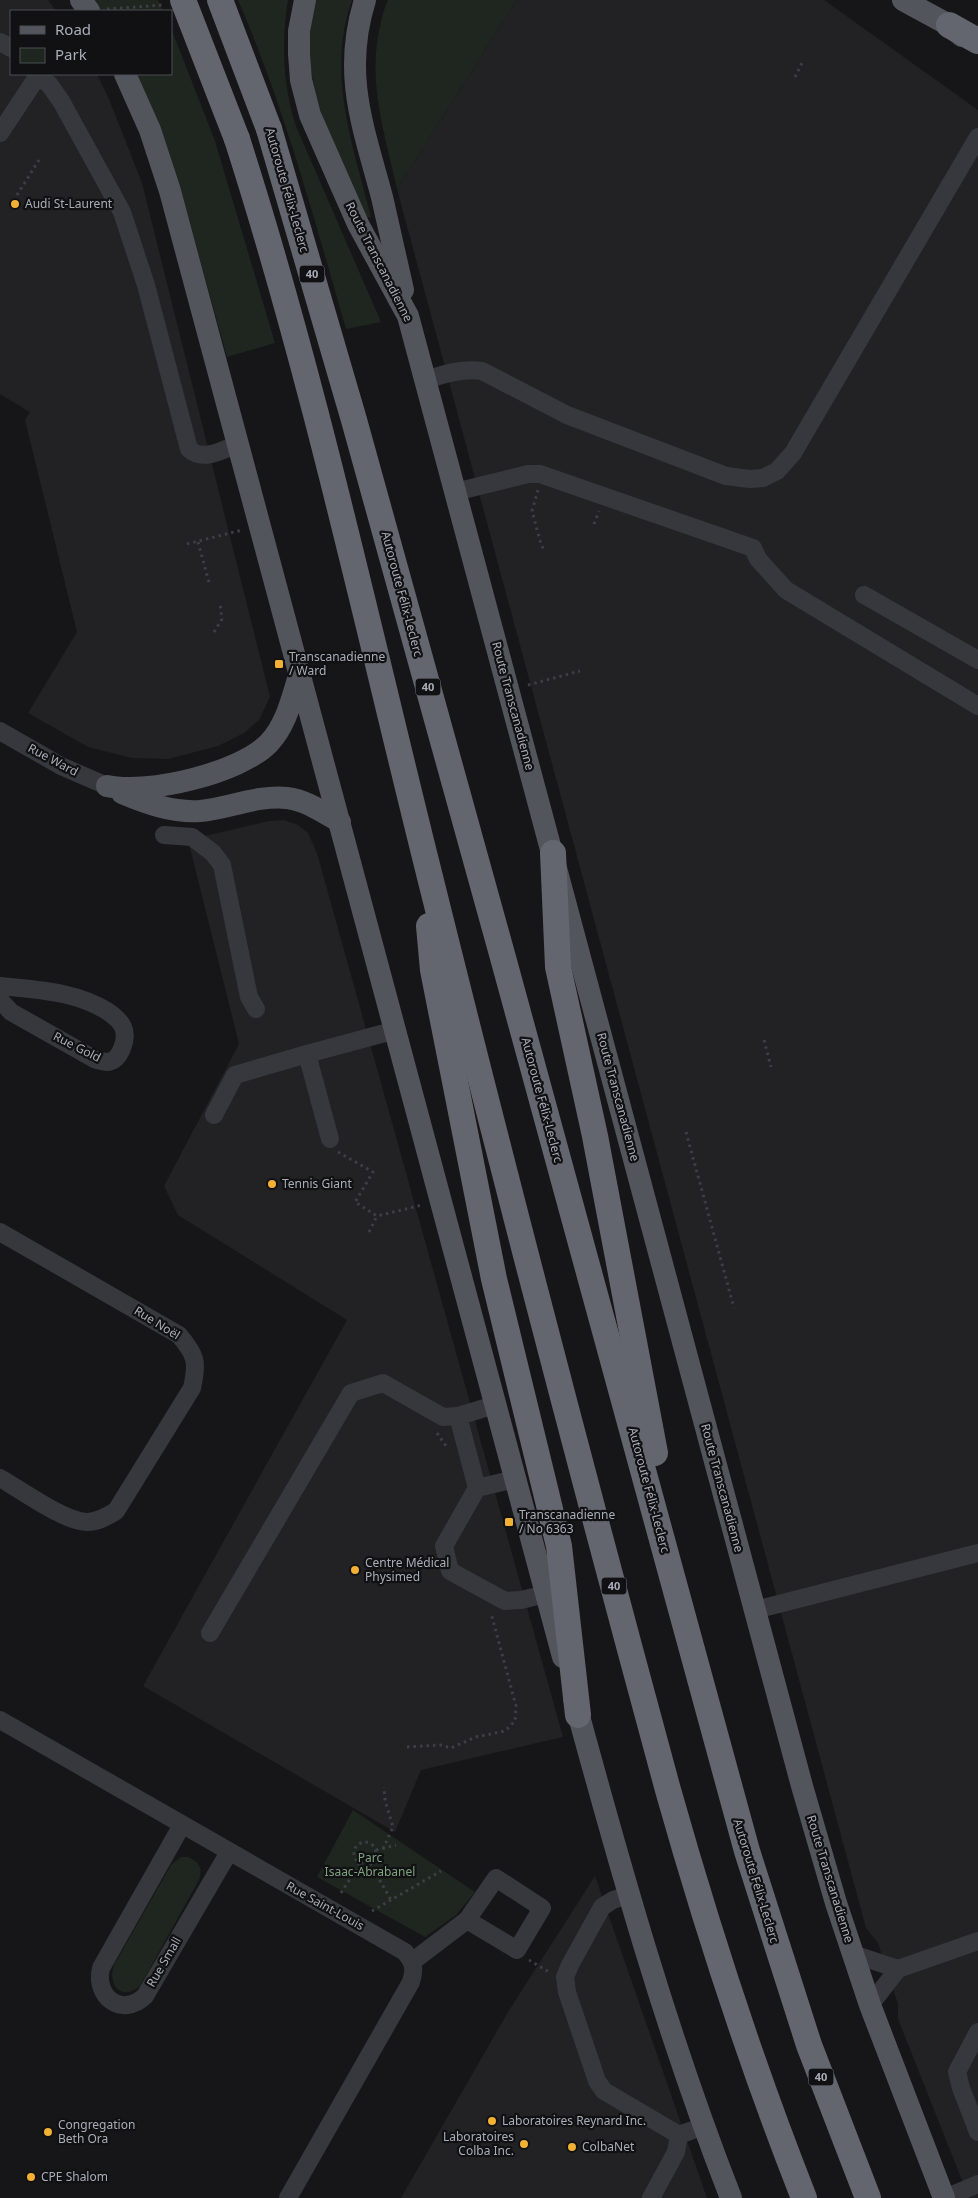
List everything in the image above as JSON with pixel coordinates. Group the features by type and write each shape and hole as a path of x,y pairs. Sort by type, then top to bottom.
{"highway":[{"name":"40","path":"184,0 217,84 256,200 319,428 492,1124 688,1862 733,2004 804,2198"},
{"name":"Autoroute Félix-Leclerc","path":"220,0 277,152 354,420 554,1143 742,1835 777,1950 812,2053 868,2198"},
{"path":"949,26 978,41"},
{"path":"419,833 433,970 494,1279 559,1546 578,1715"},
{"path":"553,854 558,967 595,1136 692,1649"}],"main road":[{"name":"Route Transcanadienne","path":"305,0 299,31 299,54 301,80 310,115 358,224 408,316 813,1822 870,2005 944,2198"},
{"path":"365,0 354,51 354,80 357,101 386,215 408,316"},
{"path":"903,0 949,26 978,47"},
{"path":"125,75 162,162 396,1030 514,1479 628,1895 667,2021 731,2198"},
{"path":"107,786 136,789 172,784 211,773 246,759 269,743 280,728 286,716 300,673"},
{"path":"107,786 153,804 183,811 212,809 258,799 288,798 306,803 340,822"}],"street":[{"path":"0,133 38,75 49,84 62,101 122,212 146,285 189,449 194,454 202,455 238,444"},
{"path":"426,380 457,371 472,369 482,371 568,415 704,468 742,479 757,480 770,475 783,466 793,453 978,137"},
{"path":"455,492 528,474 540,474 753,548 758,559 786,590 978,706"},
{"path":"864,595 978,660"},
{"name":"Rue Ward","path":"0,731 61,766 107,786"},
{"path":"164,835 192,837 213,853 222,865 249,996 256,1009"},
{"name":"Rue Gold","path":"0,986 72,994 106,1010 117,1018 124,1028 121,1049 117,1057 108,1062 96,1060 11,1012 0,1000"},
{"path":"214,1115 235,1075 396,1030"},
{"path":"307,1054 332,1144"},
{"name":"Rue Noël","path":"0,1232 179,1335 193,1351 196,1372 192,1388 116,1511 104,1518 88,1522 72,1520 0,1478"},
{"path":"210,1633 349,1395 355,1390 383,1383 443,1417 458,1416 496,1405"},
{"path":"458,1416 477,1488 444,1546 450,1571 505,1601 521,1600 546,1594"},
{"path":"477,1488 514,1479"},
{"path":"755,1610 978,1553"},
{"name":"Rue Saint-Louis","path":"0,1720 405,1952 413,1961"},
{"name":"Rue Small","path":"182,1825 101,1968 100,1984 106,1997 120,2005 134,2004 145,1996 229,1852"},
{"path":"628,1895 608,1903 599,1912 567,1971 567,1992 600,2087 679,2135"},
{"path":"288,2198 410,1982 414,1973 413,1961 467,1920"},
{"path":"870,2005 898,1969 978,1941"},
{"path":"853,1954 898,1969"},
{"path":"978,2032 957,2072 961,2088 978,2132"},
{"path":"679,2135 704,2126"},
{"path":"652,2198 676,2152 679,2135"},
{"path":"944,2198 978,2184"}],"path":[{"path":"795,77 802,63"},
{"path":"17,195 39,160"},
{"path":"535,500 532,511 545,552"},
{"path":"187,544 244,529"},
{"path":"198,542 210,586"},
{"path":"214,632 222,619 220,604"},
{"path":"525,686 580,670"},
{"path":"764,1040 771,1067"},
{"path":"686,1132 734,1308"},
{"path":"332,1144 373,1172 355,1202 377,1216 425,1204"},
{"path":"369,1232 377,1216"},
{"path":"435,1429 448,1450"},
{"path":"407,1747 440,1745 451,1748 476,1737 505,1730 516,1721 516,1706 491,1611"},
{"path":"383,1849 393,1828 385,1800 384,1787"},
{"path":"369,1842 376,1850 375,1858 370,1863 360,1863 354,1853 359,1844 369,1842"},
{"path":"376,1850 396,1845"},
{"path":"342,1893 360,1863"},
{"path":"370,1863 391,1900"},
{"path":"372,1911 441,1871"},
{"path":"533,1963 552,1974"}],"shaded area":[{"path":"0,0 48,0 55,10 10,10 10,75 97,75 109,99 142,183 270,697 259,720 244,733 218,746 168,759 132,758 88,747 28,713 77,632 25,420 30,412 0,394"},
{"path":"517,0 824,0 978,110 978,2198 969,2198 898,2019 898,2004 878,1943 866,1928 397,189"},
{"path":"284,820 298,825 308,833 317,853 563,1737 421,1770 395,1832 143,1686 347,1320 178,1215 164,1186 239,1044 188,840 269,821"},
{"path":"595,1876 707,2198 401,2198 508,2012"}],"green space":[{"path":"91,0 158,0 163,10 97,10"},
{"path":"238,0 288,0 284,31 284,62 295,124 381,322 346,329 284,121 255,40"},
{"path":"314,0 352,0 345,27 341,55 342,82 350,136 371,217 364,218 331,140 317,99 310,58 310,29"},
{"path":"388,0 517,0 397,189 379,108 375,67 380,26"},
{"path":"172,31 215,141 275,343 227,357 181,191 135,75 172,75"},
{"name":"Parc Isaac-Abrabanel","path":"353,1810 475,1892 456,1915 425,1937 317,1877"},
{"path":"181,1857 188,1857 200,1866 199,1880 140,1986 133,1991 122,1992 114,1985 112,1972 114,1965 171,1865"}],"place":[{"name":"Audi St-Laurent","path":"15,204"},
{"name":"Transcanadienne / Ward","path":"279,664"},
{"name":"Tennis Giant","path":"272,1184"},
{"name":"Transcanadienne / No 6363","path":"509,1522"},
{"name":"Centre Médical Physimed","path":"355,1570"},
{"name":"Laboratoires Reynard Inc.","path":"492,2121"},
{"name":"Congregation Beth Ora","path":"48,2132"},
{"name":"Laboratoires Colba Inc.","path":"524,2144"},
{"name":"ColbaNet","path":"572,2147"},
{"name":"CPE Shalom","path":"31,2177"}]}
